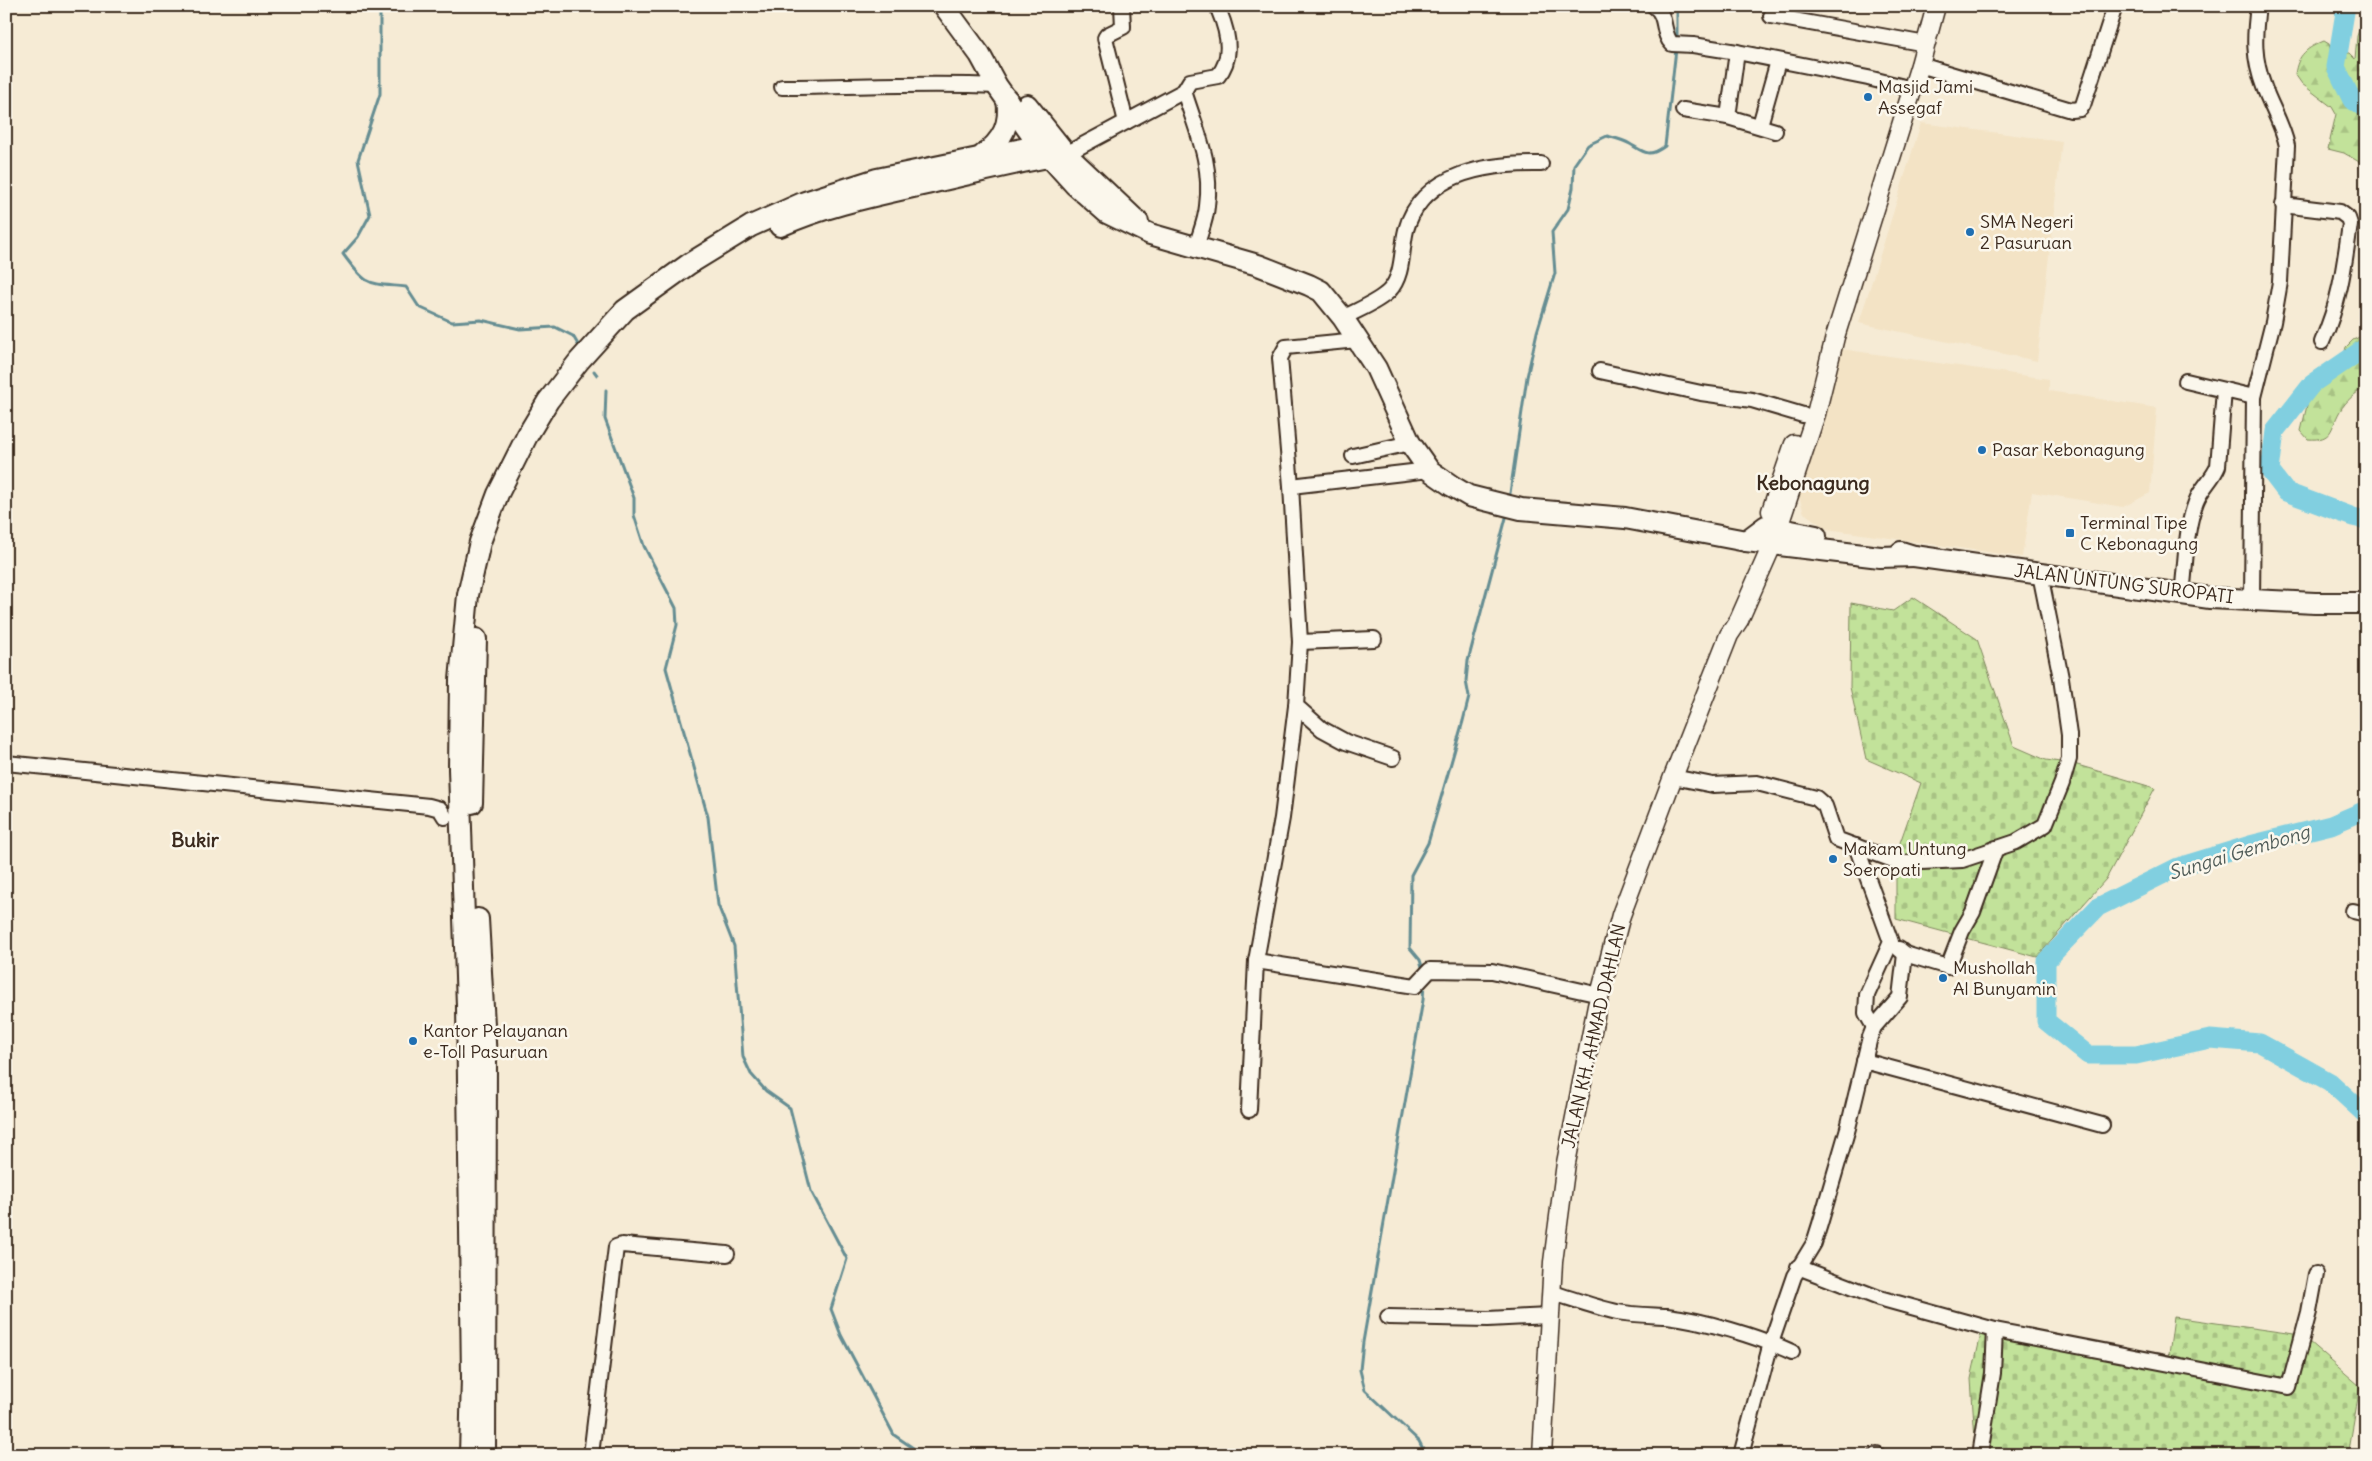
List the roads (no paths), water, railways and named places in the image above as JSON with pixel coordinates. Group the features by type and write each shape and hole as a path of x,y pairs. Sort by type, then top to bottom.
{"highway":[{"path":"944,6 980,55 1002,92 1052,149 1150,234"},
{"path":"980,55 1020,97 1075,185"},
{"path":"983,155 994,147 1008,124 1002,92"},
{"path":"470,1455 472,1377 467,1006 459,769 460,680 468,595 480,542 498,494 527,436 548,401 579,361 625,310 688,264 751,226 805,202 877,179 983,155 1052,149"},
{"path":"485,1455 486,1060 472,817 478,614 483,581 501,520 544,433 585,372 640,315 684,281 750,240 793,221 894,192 1015,163 1052,149"},
{"path":"1015,163 1047,171 1075,185 1107,213 1126,224 1150,234 1258,265 1321,291 1343,318 1376,368 1410,443 1429,470"},
{"name":"JALAN UNTUNG SUROPATI","path":"1429,470 1469,496 1521,509 1624,518 1765,536 1882,546 1914,556 2210,598 2315,603 2366,603"}],"main road":[{"path":"1765,536 1816,414 1838,328 1920,65 1936,6"},
{"path":"1765,536 1810,397 1822,386"},
{"name":"JALAN KH. AHMAD DAHLAN","path":"1542,1455 1550,1292 1566,1163 1600,995 1621,915 1672,778 1729,636 1730,618 1765,536"}],"street":[{"path":"1122,6 1123,27 1107,35 1106,38 1126,122"},
{"path":"1654,6 1662,15 1667,39 1677,44 1737,52 1868,78 1912,89"},
{"path":"1920,65 2071,110 2080,109 2083,105 2115,6"},
{"path":"2252,599 2254,397 2273,322 2280,282 2286,146 2285,134 2264,88 2254,50 2258,6"},
{"path":"1052,149 1126,122 1184,91 1190,81 1214,79 1222,70 1228,48 1224,23 1219,11"},
{"path":"1771,16 1926,44"},
{"path":"1728,117 1737,52"},
{"path":"1760,125 1778,61"},
{"path":"782,87 873,86 914,83 1002,92"},
{"path":"1184,91 1206,155 1208,172 1207,207 1196,246"},
{"path":"1683,110 1728,117 1776,131"},
{"path":"1343,318 1388,292 1396,281 1406,230 1417,206 1426,193 1455,177 1491,166 1541,164"},
{"path":"2283,205 2340,212 2348,218 2350,224 2342,287 2334,314 2322,342"},
{"path":"1249,1110 1256,961 1282,818 1296,706 1300,642 1282,352 1286,347 1294,345 1357,340"},
{"path":"1600,371 1701,393 1752,400 1804,415"},
{"path":"2186,381 2254,397"},
{"path":"2182,594 2193,510 2199,495 2215,474 2218,466 2224,390"},
{"path":"1353,456 1410,443"},
{"path":"1291,486 1429,470"},
{"path":"1672,778 1713,785 1757,783 1816,798 1825,806 1836,838 1901,863 1962,860 2016,842 2045,825 2062,783 2069,759 2069,735 2061,678 2040,574"},
{"path":"1300,642 1374,639"},
{"path":"1296,706 1322,729 1346,742 1393,758"},
{"path":"6,763 429,806 440,809 445,817"},
{"path":"1856,846 1891,942 1905,954 1948,967 1962,931 1973,912 1996,848"},
{"path":"1874,1027 1866,1013 1867,995 1891,942"},
{"path":"1741,1455 1771,1343 1798,1267 1814,1243 1820,1224 1848,1128 1874,1027 1900,997 1905,954"},
{"path":"1256,961 1415,986 1430,970 1492,971 1600,995"},
{"path":"1864,1061 2102,1125"},
{"path":"592,1455 616,1247 628,1245 727,1254"},
{"path":"1798,1267 1879,1298 1995,1330 2289,1387 2309,1312 2316,1274"},
{"path":"1550,1292 1601,1308 1639,1316 1668,1316 1720,1328 1771,1343 1792,1352"},
{"path":"1388,1317 1488,1319 1549,1316"},
{"path":"1980,1455 1993,1373 1995,1330"}],"waterway":[{"path":"380,6 380,94 358,160 370,215 358,237 343,254 363,278 375,284 406,287 419,307 452,322 481,320 520,329 555,327 573,336 580,348"},
{"path":"1677,6 1677,40"},
{"name":"Sungai Gembong","path":"2346,6 2336,67 2352,100 2366,108"},
{"path":"1509,500 1527,377 1537,332 1555,273 1552,232 1568,209 1573,188 1574,165 1588,145 1607,136 1624,141 1647,153 1655,152 1665,146 1676,49"},
{"name":"Sungai Gembong","path":"2366,347 2312,384 2275,431 2270,471 2286,492 2366,520"},
{"path":"594,371 597,375"},
{"path":"606,390 605,419 634,498 634,515 644,546 676,608 677,625 666,668 708,817 718,905 734,946 743,1057 751,1074 766,1091 790,1108 811,1191 847,1259 831,1309 841,1335 894,1435 919,1452 935,1455"},
{"path":"1423,970 1420,960 1410,948 1411,875 1428,843 1463,721 1469,697 1466,681 1468,661 1507,514"},
{"name":"Sungai Gembong","path":"2366,810 2331,825 2250,845 2178,867 2098,907 2046,961 2046,1021 2088,1055 2136,1055 2210,1039 2260,1043 2330,1082 2366,1115"},
{"path":"1424,984 1423,1000 1363,1342 1360,1370 1365,1390 1419,1441 1426,1455"}],"place":[{"name":"Masjid Jami Assegaf","path":"1868,97"},
{"name":"SMA Negeri 2 Pasuruan","path":"1970,232"},
{"name":"Pasar Kebonagung","path":"1982,450"},
{"name":"Terminal Tipe C Kebonagung","path":"2070,533"},
{"name":"Makam Untung Soeropati","path":"1833,859"},
{"name":"Mushollah Al Bunyamin","path":"1943,978"},
{"name":"Kantor Pelayanan e-Toll Pasuruan","path":"413,1041"}],"district":[{"name":"Kebonagung","path":"1813,483"},
{"name":"Bukir","path":"195,840"}]}
